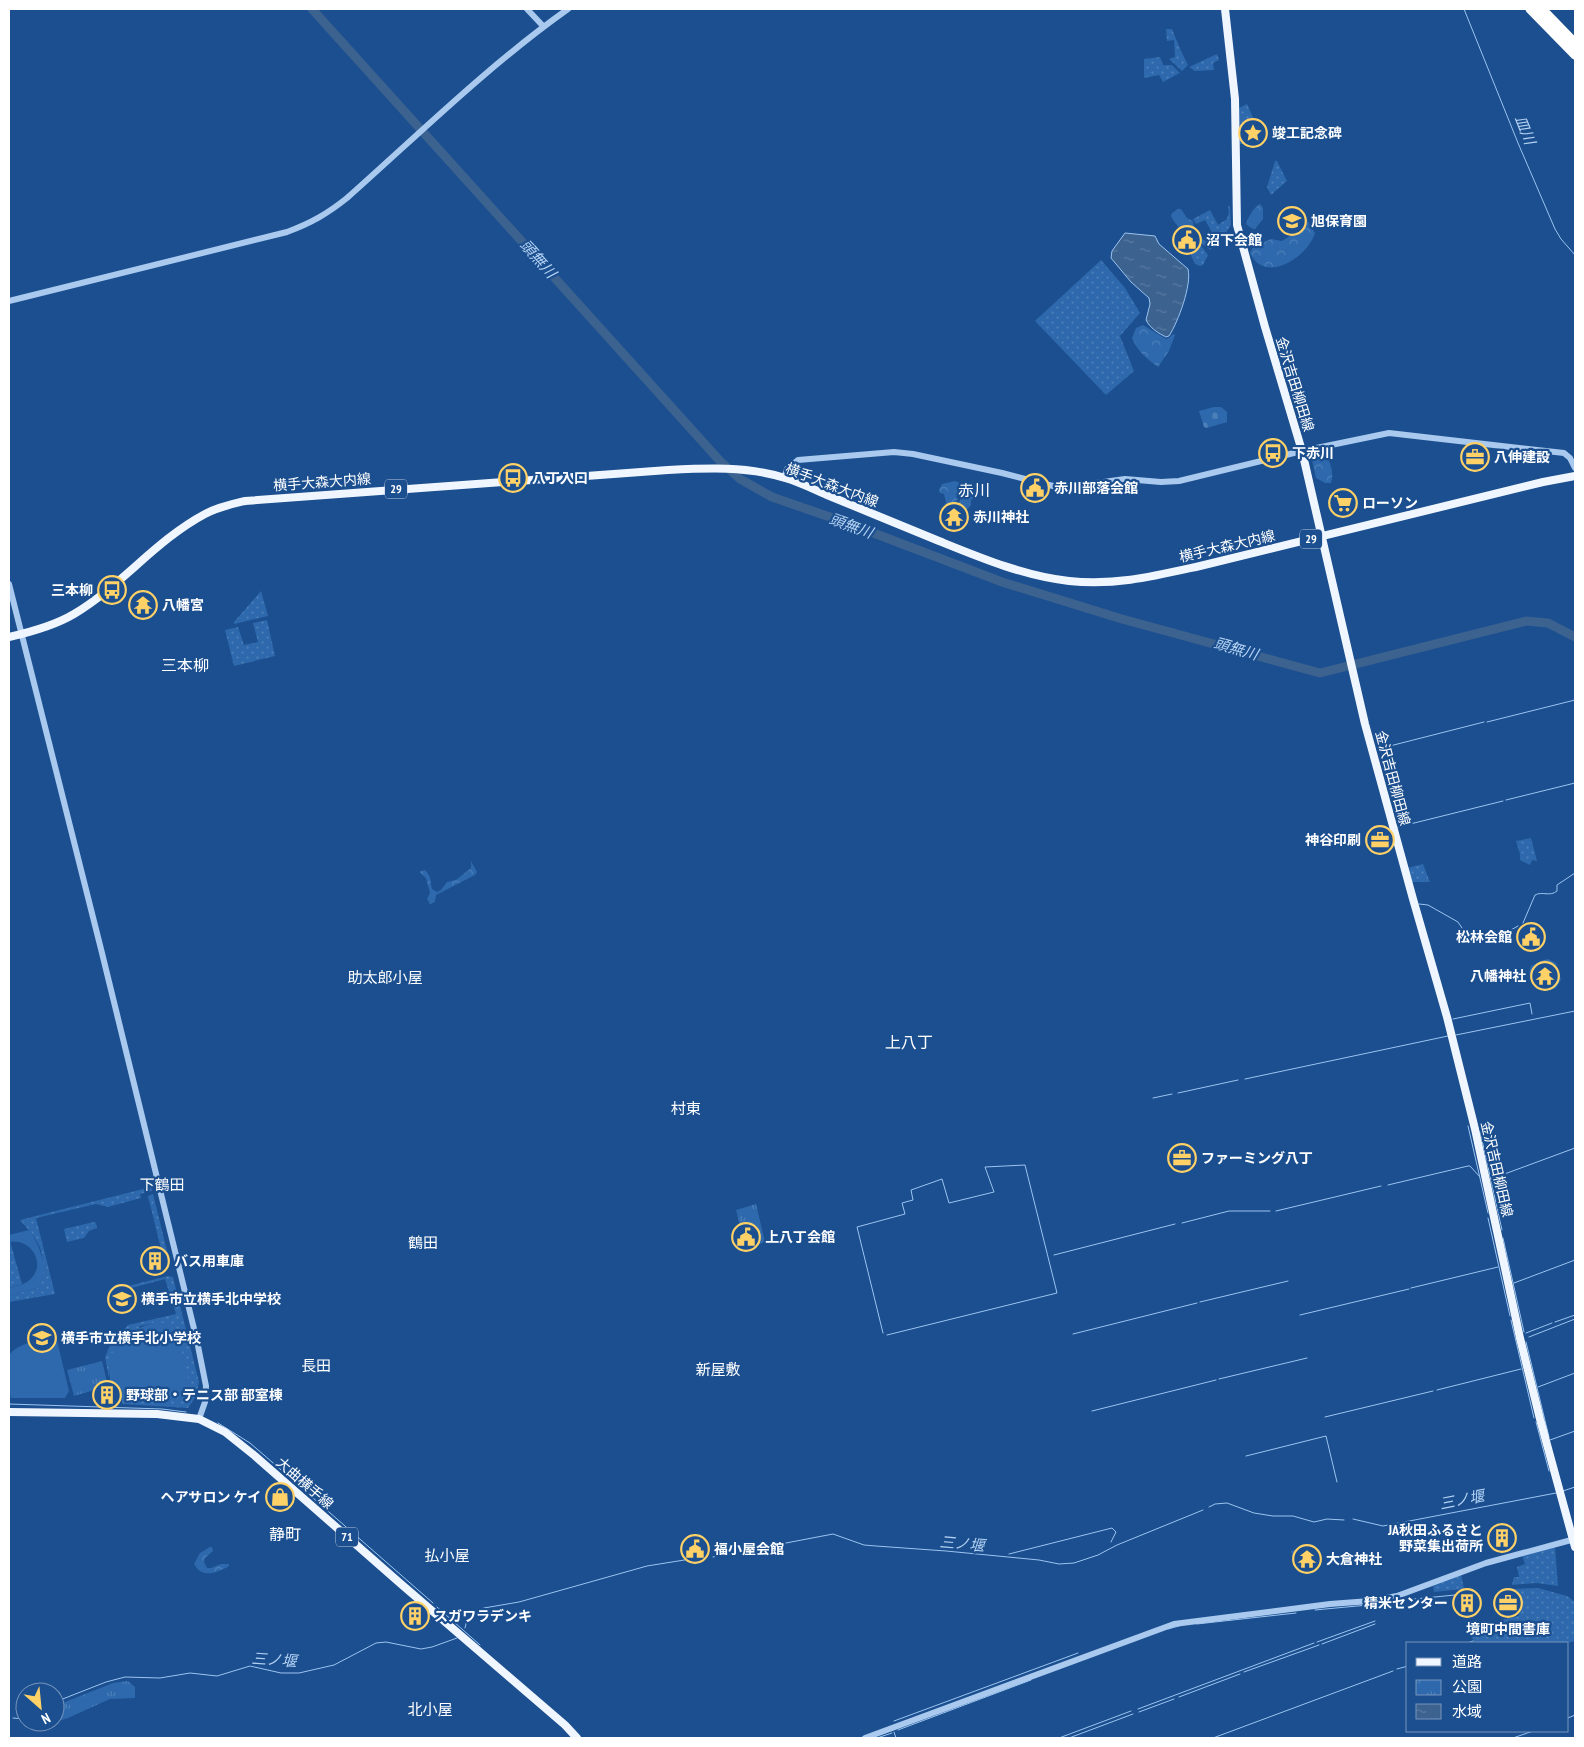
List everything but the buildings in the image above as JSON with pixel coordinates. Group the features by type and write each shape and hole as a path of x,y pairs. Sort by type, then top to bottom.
{"highway":[{"path":"1530,9 1575,56"},
{"path":"1542,9 1575,44"}],"main road":[{"name":"金沢吉田柳田線","path":"1225,9 1234,99 1237,225 1302,451 1365,724 1412,899 1447,1017 1482,1156 1520,1338 1575,1542"},
{"name":"横手大森大内線","path":"9,637 22,634 74,614 104,593 178,532 204,514 229,504 245,501 712,468 735,469 784,478 976,556 1022,572 1044,578 1069,581 1120,582 1146,578 1323,537 1543,482 1575,476"},
{"name":"大曲横手線","path":"9,1412 157,1414 199,1420 238,1441 565,1725 577,1738"}],"street":[{"path":"527,9 543,26"},
{"path":"9,301 278,235 309,224 327,214 347,198 481,78 543,26 568,9"},
{"path":"784,478 787,469 798,460 894,452 913,454 1060,488 1125,479 1161,482 1180,481 1302,451 1389,433 1564,453 1570,458 1575,468"},
{"path":"9,584 195,1332 206,1386 205,1402 199,1420"},
{"path":"865,1738 1174,1624 1330,1604 1370,1601 1397,1596 1486,1563 1575,1542"}],"green space":[{"path":"1166,29 1172,29 1188,65 1182,71 1169,59 1175,57 1174,40 1167,41"},
{"path":"1217,54 1219,60 1213,63 1214,70 1195,71 1189,67"},
{"path":"1160,57 1163,65 1172,65 1180,73 1163,82 1159,75 1144,78 1144,59"},
{"path":"1247,104 1262,137 1245,144 1240,144 1239,108"},
{"path":"1275,161 1277,161 1287,181 1271,195 1267,187"},
{"path":"1260,204 1263,208 1263,219 1255,229 1251,228 1246,224 1255,208"},
{"path":"1228,206 1230,206 1231,225 1224,236 1219,233 1214,236 1205,220 1196,224 1193,219 1210,210 1218,225 1227,219"},
{"path":"1178,209 1181,209 1187,218 1193,221 1199,236 1212,243 1211,250 1176,224 1171,216"},
{"path":"1299,211 1304,215 1315,233 1304,251 1286,264 1275,267 1266,267 1257,262 1250,253 1253,247 1271,239 1282,241 1298,231 1301,224 1297,212"},
{"path":"1196,239 1208,255 1203,265 1200,266 1195,264 1186,245"},
{"path":"1101,260 1125,288 1140,313 1120,336 1134,371 1106,395 1035,321"},
{"path":"1143,325 1166,339 1173,334 1175,335 1169,351 1158,367 1143,354 1132,338 1136,328"},
{"path":"1221,407 1227,412 1227,422 1207,428 1204,427 1199,411"},
{"path":"1323,450 1332,470 1331,483 1325,483 1316,478 1312,460 1317,453"},
{"path":"955,481 960,483 960,489 950,517 952,522 960,515 958,511 962,488 967,485 976,495 965,512 963,526 956,529 953,526 944,525 948,511 945,507 944,494 940,493 939,490 942,484"},
{"path":"261,591 268,616 234,624 234,622"},
{"path":"267,620 275,656 234,666 225,630 238,627 244,645 258,642 253,623"},
{"path":"1531,838 1537,861 1532,860 1530,865 1520,860 1516,841"},
{"path":"471,861 477,872 475,875 436,895 435,902 430,904 427,899 430,893 426,878 419,872 425,870 430,877 432,889 437,892 447,882 456,880 471,868"},
{"path":"1423,864 1430,882 1411,882 1407,868"},
{"path":"1548,959 1556,963 1561,980 1556,988 1539,988 1530,978 1531,966"},
{"path":"151,1187 152,1191 140,1194 141,1198 108,1207 96,1204 36,1218 55,1294 9,1302 9,1296 40,1287 42,1275 41,1250 34,1237 20,1220"},
{"path":"153,1194 170,1263 162,1268 158,1255 162,1253 148,1196"},
{"path":"756,1204 765,1242 754,1246 745,1245 736,1210"},
{"path":"94,1222 97,1228 89,1231 84,1238 67,1242 64,1229"},
{"path":"29,1230 37,1243 42,1257 43,1272 40,1287 9,1296 9,1288 27,1282 37,1269 37,1261 31,1249 25,1244 9,1242 9,1235"},
{"path":"9,1242 22,1284 9,1288"},
{"path":"168,1276 173,1277 199,1382 196,1396 188,1408 123,1404 121,1399 182,1397 166,1323 140,1326 109,1366 109,1378 105,1357 110,1345 128,1325 176,1314 165,1279 113,1293 112,1290"},
{"path":"154,1323 166,1323 176,1326 190,1387 189,1394 173,1399 115,1399 110,1382 109,1368 114,1350 127,1335"},
{"path":"56,1336 69,1391 65,1398 11,1398 9,1390 9,1355 24,1344"},
{"path":"102,1361 108,1386 74,1396 67,1370"},
{"path":"1307,1546 1318,1562 1296,1569 1291,1551"},
{"path":"212,1547 213,1551 205,1558 204,1562 207,1568 221,1564 229,1564 229,1566 220,1571 210,1573 201,1572 197,1569 194,1564 200,1553"},
{"path":"1555,1547 1558,1586 1536,1583 1512,1585 1514,1577 1519,1577 1517,1567 1525,1564 1522,1555"},
{"path":"1461,1574 1464,1589 1434,1592 1433,1586"},
{"path":"1538,1588 1567,1596 1575,1602 1575,1641 1474,1642 1469,1631 1502,1623 1501,1620 1519,1616 1513,1589"},
{"path":"128,1681 135,1687 135,1698 110,1699 65,1719 65,1702 113,1683"}],"water":[{"path":"1125,233 1155,236 1159,244 1188,269 1189,276 1186,294 1169,336 1166,337 1160,334 1148,323 1146,320 1150,304 1149,298 1131,282 1111,258 1112,251"}],"waterway":[{"name":"頭無川","path":"312,9 720,461 740,479 772,497 850,524 1002,582 1122,619 1320,673 1526,621 1548,623 1575,637"},
{"name":"皿川","path":"1464,9 1555,229 1575,255"},
{"path":"1487,722 1575,700"},
{"path":"1378,749 1484,722"},
{"path":"1506,800 1575,783"},
{"path":"1398,827 1503,801"},
{"path":"1523,923 1535,895 1554,893 1557,891 1557,885 1575,873"},
{"path":"1419,904 1428,905 1458,922 1464,931 1484,939 1495,939 1518,926"},
{"path":"1453,1019 1530,1003 1532,1014"},
{"path":"1456,1035 1575,1011"},
{"path":"1245,1079 1448,1036"},
{"path":"1178,1093 1238,1080"},
{"path":"1153,1098 1172,1094"},
{"path":"1468,1126 1488,1213"},
{"path":"1480,1131 1502,1230"},
{"path":"1491,1179 1575,1148"},
{"path":"883,1333 857,1227 905,1214 902,1203 913,1200 911,1190 942,1179 949,1203 994,1192 985,1167 1025,1165 1057,1293 887,1335"},
{"path":"1388,1185 1468,1166 1480,1177"},
{"path":"1276,1211 1381,1186"},
{"path":"1182,1223 1229,1211 1270,1211"},
{"path":"1488,1218 1510,1316"},
{"path":"1054,1255 1175,1224"},
{"path":"1503,1238 1524,1332"},
{"path":"1514,1283 1575,1260"},
{"path":"1411,1288 1498,1267"},
{"path":"1200,1302 1288,1281"},
{"path":"1300,1315 1409,1289"},
{"path":"1073,1334 1197,1303"},
{"path":"1555,1322 1575,1315"},
{"path":"1529,1337 1575,1319"},
{"path":"1511,1320 1534,1418"},
{"path":"1526,1333 1552,1323"},
{"path":"1526,1342 1549,1437"},
{"path":"1219,1379 1307,1358"},
{"path":"1437,1390 1521,1369"},
{"path":"1538,1387 1575,1373"},
{"path":"1092,1411 1216,1380"},
{"path":"1325,1417 1433,1391"},
{"path":"9,1404 162,1409 186,1412"},
{"path":"1536,1422 1549,1471"},
{"path":"218,1423 250,1443 294,1481"},
{"path":"1550,1440 1575,1431"},
{"path":"1246,1456 1326,1436 1337,1482"},
{"path":"297,1484 433,1603"},
{"name":"三ノ堰","path":"1563,1491 1575,1487"},
{"name":"三ノ堰","path":"1353,1519 1383,1526 1556,1493"},
{"name":"三ノ堰","path":"1209,1507 1215,1504 1227,1503 1254,1513 1273,1516 1293,1516 1314,1522 1327,1519 1344,1520"},
{"name":"三ノ堰","path":"713,1557 833,1534 864,1545 1039,1560 1059,1564 1074,1563 1098,1555 1117,1545 1203,1510"},
{"path":"1009,1554 1112,1528 1116,1532 1111,1542"},
{"name":"三ノ堰","path":"465,1628 467,1620 472,1614 484,1608 519,1602 647,1566 703,1557"},
{"path":"1374,1603 1455,1595"},
{"path":"1315,1610 1368,1605"},
{"path":"437,1607 480,1645"},
{"path":"1197,1624 1296,1613"},
{"path":"1317,1642 1375,1621"},
{"path":"1322,1644 1375,1624"},
{"path":"1168,1629 1179,1626"},
{"name":"三ノ堰","path":"65,1698 106,1682 125,1677 160,1678 190,1673 217,1676 250,1666 281,1673 299,1673 334,1665 376,1643 386,1642 421,1649 457,1638"},
{"path":"1138,1709 1314,1643"},
{"path":"1244,1672 1319,1645"},
{"path":"894,1721 1078,1653"},
{"path":"1397,1669 1406,1667"},
{"path":"1213,1738 1393,1671"},
{"path":"1179,1697 1240,1674"},
{"path":"898,1730 1031,1680"},
{"path":"1139,1712 1174,1699"},
{"path":"1059,1738 1131,1711"},
{"path":"1069,1738 1133,1714"},
{"path":"1569,1718 1575,1715"},
{"path":"894,1732 896,1738"},
{"path":"1513,1738 1530,1732"},
{"path":"877,1738 892,1733"}],"place":[{"name":"竣工記念碑","path":"1253,133"},
{"name":"旭保育園","path":"1292,221"},
{"name":"沼下会館","path":"1187,240"},
{"name":"下赤川","path":"1273,453"},
{"name":"八伸建設","path":"1475,457"},
{"name":"八丁入口","path":"513,478"},
{"name":"赤川部落会館","path":"1035,488"},
{"name":"ローソン","path":"1343,503"},
{"name":"赤川神社","path":"954,517"},
{"name":"三本柳","path":"112,590"},
{"name":"八幡宮","path":"143,605"},
{"name":"神谷印刷","path":"1380,840"},
{"name":"松林会館","path":"1531,937"},
{"name":"八幡神社","path":"1545,976"},
{"name":"ファーミング八丁","path":"1182,1158"},
{"name":"上八丁会館","path":"746,1237"},
{"name":"バス用車庫","path":"155,1261"},
{"name":"横手市立横手北中学校","path":"122,1299"},
{"name":"横手市立横手北小学校","path":"42,1338"},
{"name":"野球部・テニス部 部室棟","path":"107,1395"},
{"name":"ヘアサロン ケイ","path":"280,1497"},
{"name":"JA秋田ふるさと 野菜集出荷所","path":"1502,1538"},
{"name":"福小屋会館","path":"695,1549"},
{"name":"大倉神社","path":"1307,1559"},
{"name":"精米センター","path":"1467,1603"},
{"name":"境町中間書庫","path":"1508,1603"},
{"name":"スガワラデンキ","path":"415,1616"}],"district":[{"name":"赤川","path":"974,490"},
{"name":"三本柳","path":"185,665"},
{"name":"助太郎小屋","path":"385,978"},
{"name":"上八丁","path":"909,1042"},
{"name":"村東","path":"686,1109"},
{"name":"下鶴田","path":"162,1185"},
{"name":"鶴田","path":"423,1243"},
{"name":"長田","path":"316,1366"},
{"name":"新屋敷","path":"718,1370"},
{"name":"静町","path":"285,1534"},
{"name":"払小屋","path":"447,1556"},
{"name":"北小屋","path":"430,1710"}]}
